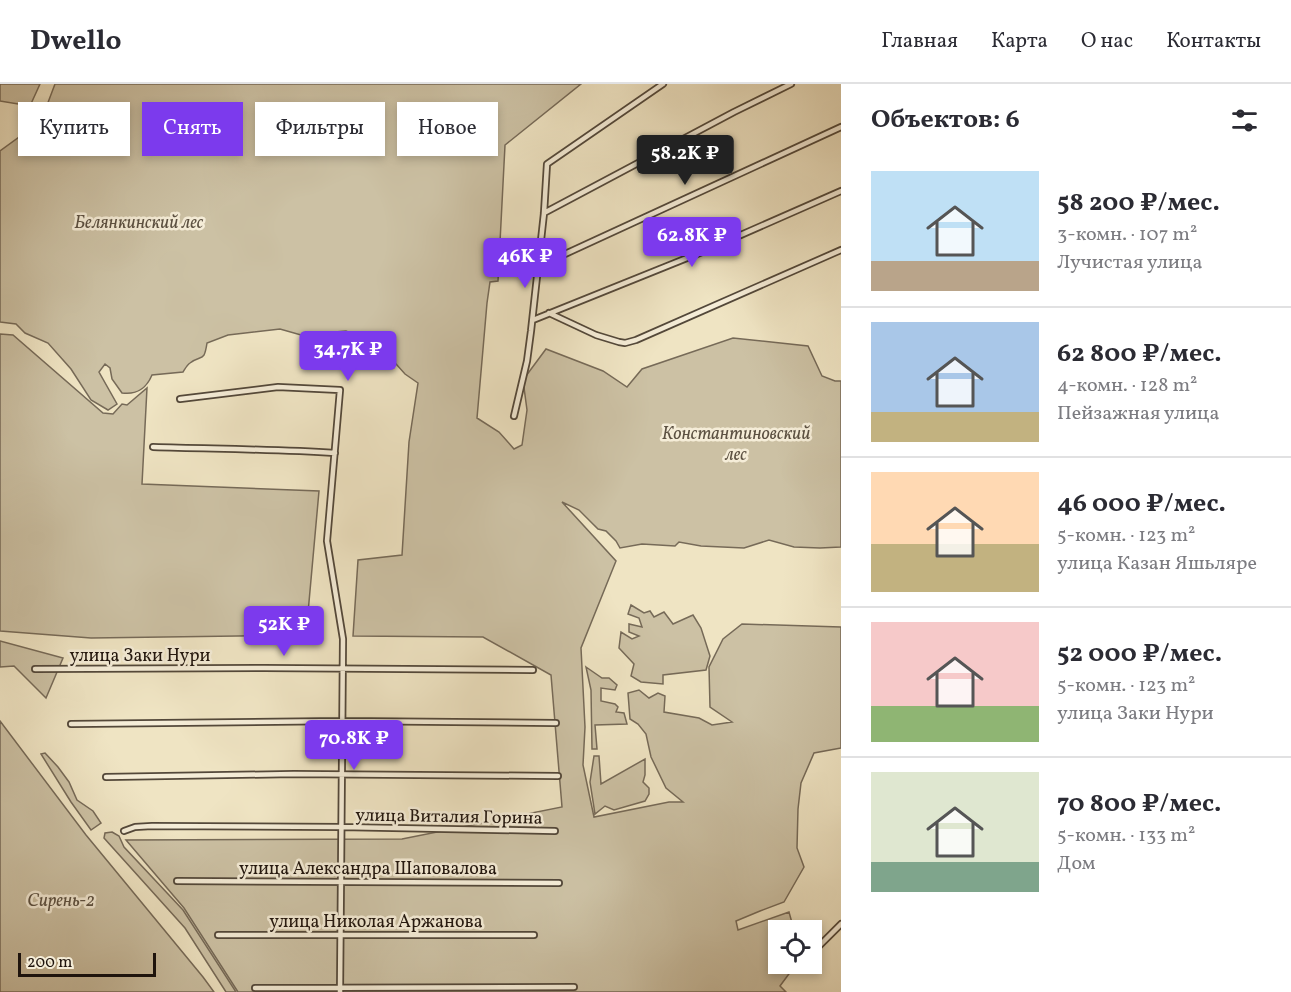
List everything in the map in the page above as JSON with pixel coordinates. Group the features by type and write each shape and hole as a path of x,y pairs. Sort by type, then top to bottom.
{"street":[{"path":"514,416 527,361 533,320 547,164 663,84"},
{"path":"544,213 791,84"},
{"path":"539,266 841,126"},
{"path":"533,320 702,252 841,190"},
{"path":"549,313 597,335 625,343 647,336 841,250"},
{"path":"180,399 278,387 340,390 327,541 343,639 340,990"},
{"path":"153,447 335,453"},
{"name":"улица Заки Нури","path":"35,669 532,670"},
{"path":"71,724 343,721 556,723"},
{"path":"106,777 342,774 558,776"},
{"name":"улица Виталия Горина","path":"124,831 135,827 152,826 555,831"},
{"name":"улица Александра Шаповалова","path":"177,881 558,883"},
{"path":"822,943 841,924"},
{"name":"улица Николая Аржанова","path":"218,935 534,935"},
{"path":"255,988 340,990 574,987"}],"green space":[{"path":"0,84 40,84 32,102 18,102 18,104 0,101"},
{"path":"55,84 581,84 505,145 498,281 490,282 477,418 499,432 514,449 522,445 527,410 523,380 546,349 603,371 627,387 642,369 733,338 808,346 822,376 841,381 841,547 794,547 769,540 744,548 701,546 679,542 675,546 642,544 620,548 606,531 598,529 579,510 562,502 616,561 581,648 585,727 583,765 594,817 669,802 683,802 666,788 651,757 646,734 638,724 630,719 628,693 639,690 649,698 658,693 665,696 664,712 699,718 712,725 732,722 710,707 709,667 723,639 742,624 841,627 841,748 814,753 801,783 797,848 804,867 784,902 736,921 738,930 789,912 791,920 768,920 768,974 789,974 780,986 786,992 238,992 184,908 126,840 402,839 562,807 551,675 483,637 353,636 358,560 402,555 409,442 418,383 405,374 380,346 346,331 301,335 280,329 228,335 207,343 203,356 189,364 183,372 152,375 147,384 137,392 122,393 112,379 110,368 105,364 99,372 117,404 108,410 91,400 71,369 48,343 25,333 16,324 0,322 0,151 18,138 18,156 130,156 130,102 48,102"},
{"path":"0,334 13,335 103,413 113,414 122,404 127,405 147,388 142,484 319,491 306,635 91,638 0,631"},
{"path":"631,605 644,613 650,611 654,617 664,612 673,624 693,615 701,628 710,656 706,670 663,675 663,684 641,682 631,676 634,664 619,648 621,632 632,639 639,636 629,632 629,624 642,627 639,618 628,614"},
{"path":"0,641 63,658 46,698 14,666 0,667"},
{"path":"586,667 602,678 609,678 617,685 615,690 601,688 601,701 615,704 618,707 616,712 624,713 627,724 595,725 597,749 592,749 591,690"},
{"name":"Сирень-2","path":"0,721 86,835 214,992 0,992"},
{"path":"45,753 69,782 77,800 93,811 101,823 91,830 41,754"},
{"path":"594,756 599,756 601,784 645,759 643,782 649,788 649,794 645,801 614,810 605,806 595,814 590,782"},
{"path":"112,832 119,836 124,847 183,910 236,992 226,992 185,928 104,838 105,833"}],"park label":[{"name":"Белянкинский лес","path":"139,222"},
{"name":"Константиновский лес","path":"736,443"}]}
